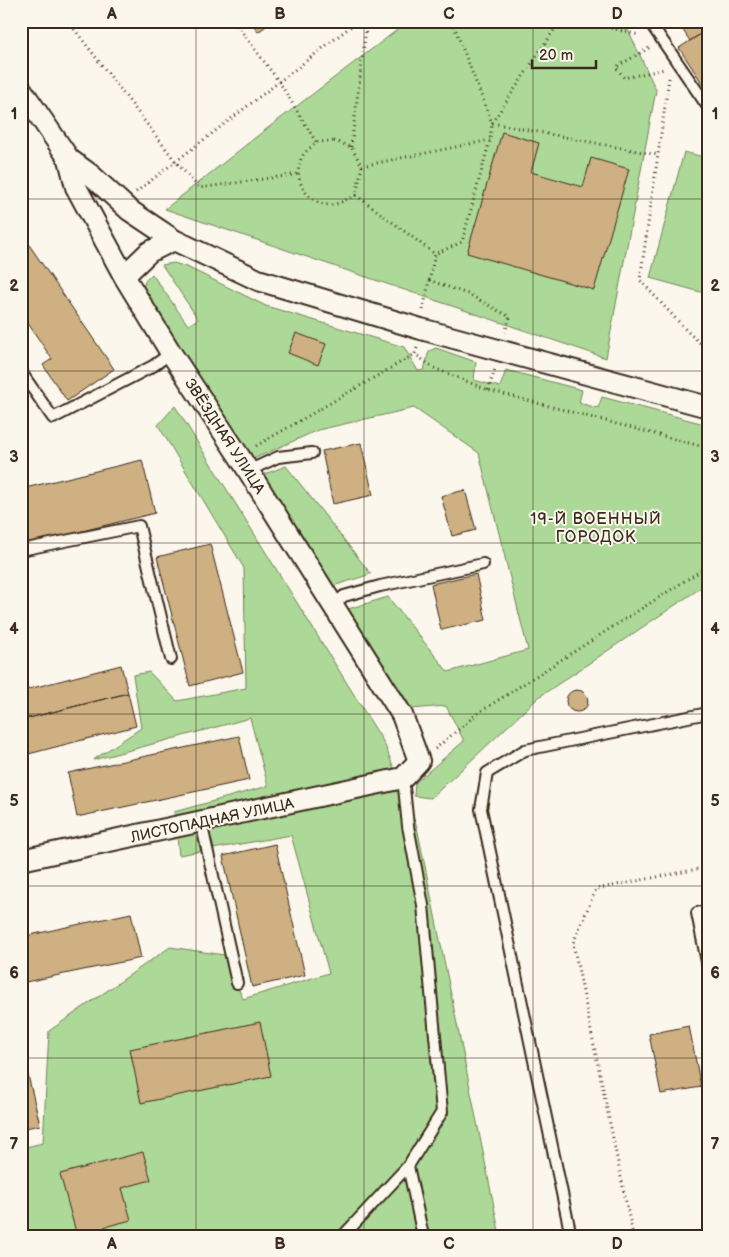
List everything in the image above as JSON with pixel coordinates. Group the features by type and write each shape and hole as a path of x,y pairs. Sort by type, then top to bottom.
{"street":[{"name":"ЗВЁЗДНАЯ УЛИЦА","path":"21,89 68,159 76,187 124,276 171,353 244,463 402,714 419,761"},
{"path":"68,159 91,175 129,210 174,240 258,280 421,329 708,407"},
{"path":"124,276 149,252 174,240"},
{"path":"403,778 419,761"},
{"name":"ЛИСТОПАДНАЯ УЛИЦА","path":"21,860 403,778"}],"lane":[{"path":"649,21 708,107"},
{"path":"21,372 53,418 153,366 171,353"},
{"path":"244,463 312,453"},
{"path":"21,550 139,526 171,659"},
{"path":"332,605 344,596 380,586 483,564"},
{"path":"571,1236 481,809 487,773 525,750 708,713"},
{"path":"343,1236 408,1166 442,1112 423,905 408,826 403,778"},
{"path":"201,822 238,983"},
{"path":"708,911 696,913 708,967"},
{"path":"408,1166 423,1236"}],"path":[{"path":"68,21 176,162 199,188 299,174"},
{"path":"234,21 280,83 316,142"},
{"path":"134,193 280,83 358,21"},
{"path":"356,195 362,166 351,147 367,21"},
{"path":"452,21 492,123"},
{"path":"435,254 462,242 490,140 492,123 560,21"},
{"path":"582,21 662,41"},
{"path":"662,41 616,67 624,78 670,68 640,280 688,332 708,350"},
{"path":"492,123 658,155"},
{"path":"362,166 490,140"},
{"path":"351,147 334,141 316,142 302,157 299,174 302,186 311,199 331,205 356,195"},
{"path":"356,195 435,254"},
{"path":"244,463 415,354 435,254"},
{"path":"415,354 434,368 488,390 708,448"},
{"path":"419,761 478,713 708,566"},
{"path":"633,1236 573,943 596,889 708,867"}],"green space":[{"path":"411,21 624,21 656,90 606,358 165,209 256,137"},
{"path":"684,152 708,158 708,294 650,278"},
{"path":"174,263 189,268 266,306 404,347 418,371 424,370 429,351 436,348 476,362 474,380 500,387 506,370 582,390 579,403 598,408 602,397 708,425 708,583 539,697 431,798 414,796 415,783 464,741 446,706 411,709 348,609 388,597 448,672 528,650 479,453 414,408 318,430 251,460 142,294 145,281 152,274 188,325 198,319 162,265"},
{"path":"175,406 384,743 417,827 500,1236 21,1236 21,1148 43,1143 49,1031 170,947 224,955 243,999 329,973 291,835 179,855 174,812 268,786 250,718 93,760 141,728 133,675 149,672 177,701 246,688 244,568 158,425"},
{"path":"286,466 371,574 333,586 262,475"}],"building":[{"path":"251,21 273,21 258,32"},
{"path":"677,21 708,21 708,29 690,41"},
{"path":"708,29 708,92 679,48"},
{"path":"502,132 539,143 531,172 583,187 591,158 629,169 594,290 467,253"},
{"path":"21,233 114,369 67,401 43,365 52,359 21,313"},
{"path":"296,333 326,344 318,365 288,353"},
{"path":"361,443 373,495 333,504 322,451"},
{"path":"142,460 155,513 26,545 21,525 21,489"},
{"path":"465,490 476,530 452,536 441,496"},
{"path":"210,544 243,672 190,686 157,557"},
{"path":"476,574 486,620 441,630 431,584"},
{"path":"121,665 128,693 21,720 21,691"},
{"path":"577,690 587,697 588,701 581,711 577,712 567,705 566,701 573,691"},
{"path":"128,693 136,726 21,756 21,720"},
{"path":"239,736 249,780 77,817 68,773"},
{"path":"275,844 305,975 252,987 223,856"},
{"path":"131,913 141,958 21,983 21,937"},
{"path":"260,1022 271,1076 141,1103 130,1049"},
{"path":"689,1026 701,1087 661,1094 649,1034"},
{"path":"27,1071 40,1125 21,1129 21,1073"},
{"path":"143,1152 151,1180 122,1188 131,1220 104,1227 106,1236 77,1236 60,1174"}],"district":[{"name":"19-Й ВОЕННЫЙ ГОРОДОК","path":"596,527"}]}
